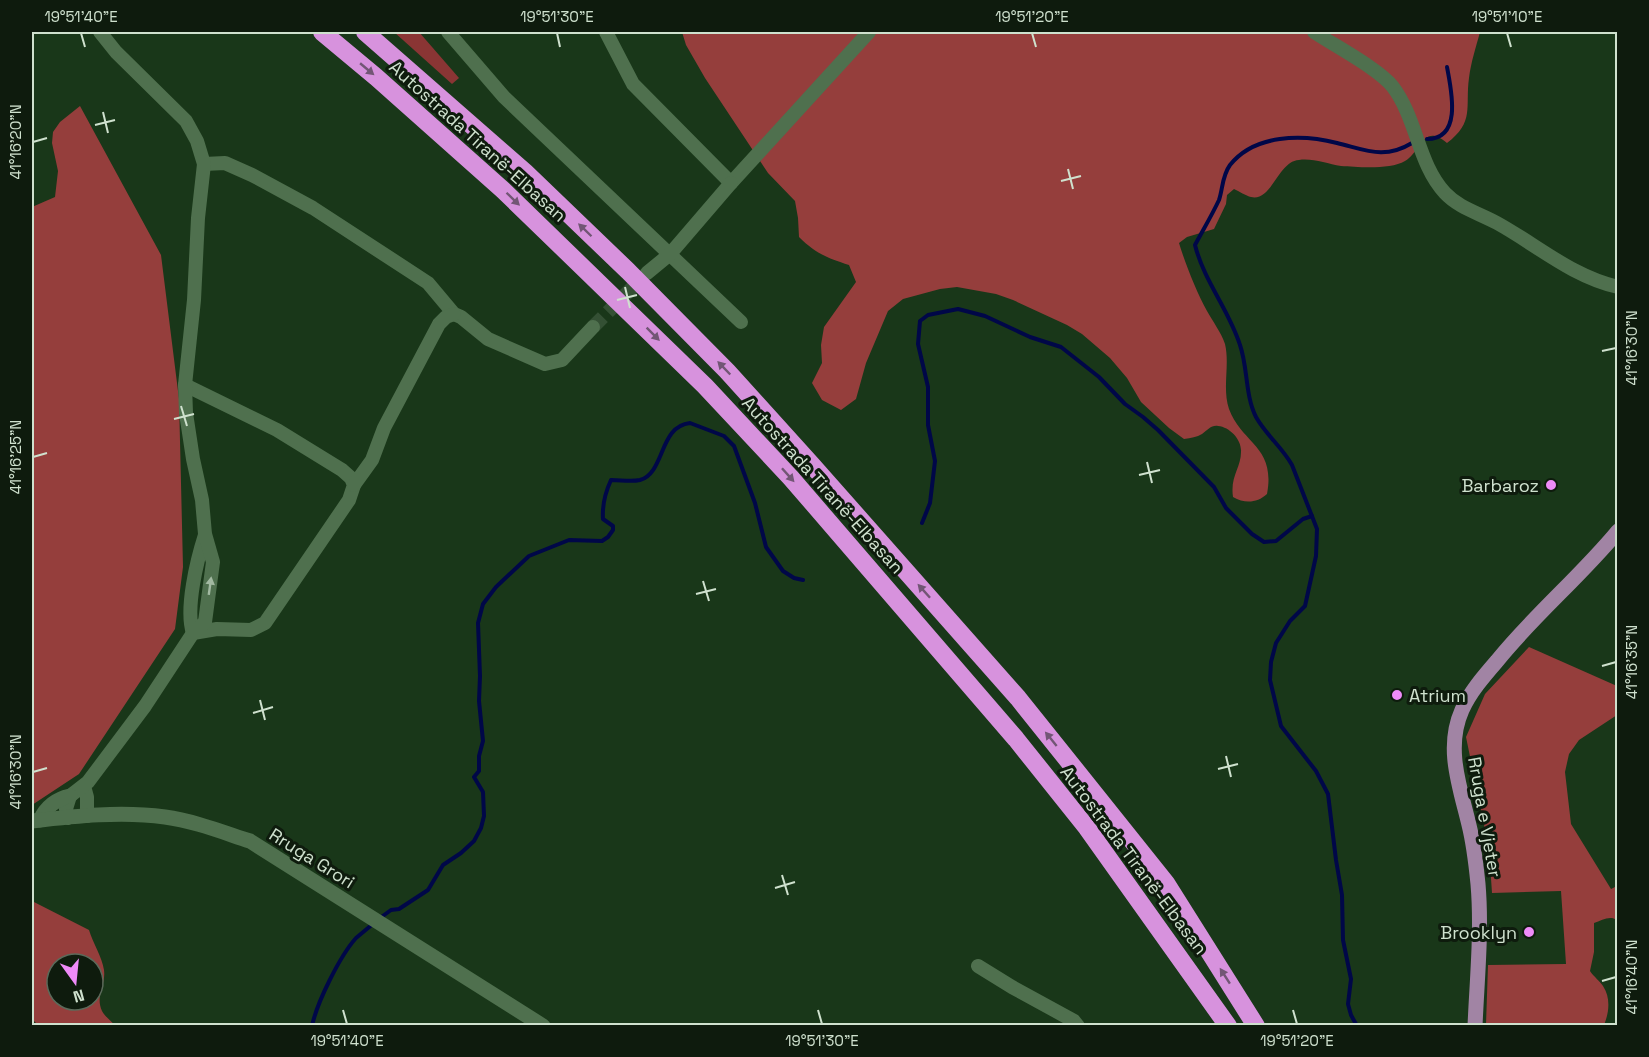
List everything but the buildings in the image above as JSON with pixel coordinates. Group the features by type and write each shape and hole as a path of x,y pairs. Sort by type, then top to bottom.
{"highway":[{"name":"Autostrada Tiranë-Elbasan","path":"322,32 376,77 537,222 705,386 791,478 1024,748 1094,838 1228,1026"},
{"name":"Autostrada Tiranë-Elbasan","path":"365,32 525,172 628,271 727,371 812,465 1018,698 1166,883 1256,1026"}],"main road":[{"name":"Rruga e Vjeter","path":"1475,1026 1478,886 1470,828 1455,765 1453,742 1456,724 1473,691 1508,647 1589,565 1617,531"},
{"path":"36,821 61,798 70,796"},
{"name":"Rruga Grori","path":"36,821 106,814 165,817 250,841 543,1026"}],"street":[{"path":"68,818 66,809 70,796 84,786 145,706 193,633 205,622 213,562 205,534 202,500 186,413 185,386 204,164 197,141 186,121 116,52 100,32"},
{"path":"448,32 504,97 741,322"},
{"path":"606,32 633,84 732,183"},
{"path":"647,273 670,254 869,32"},
{"path":"1314,32 1392,85 1403,104 1432,177 1446,195 1461,206 1495,222 1579,273 1617,287"},
{"path":"204,164 225,163 313,208 428,283 454,314 488,339 545,364 562,360 593,327"},
{"path":"193,633 251,630 265,623 349,500 354,485 372,460 396,403 431,344 440,324 446,317 454,314"},
{"path":"185,386 277,430 342,470 351,478 354,485"},
{"path":"84,786 87,797 87,816"},
{"path":"978,966 1074,1021 1078,1026"}],"shaded area":[{"path":"394,32 419,32 459,78 452,84"},
{"path":"682,32 1480,32 1470,72 1465,121 1462,128 1447,143 1439,137 1427,137 1405,161 1383,167 1341,166 1310,160 1292,162 1270,188 1258,197 1251,197 1234,189 1227,195 1226,204 1214,229 1187,237 1179,243 1199,296 1225,344 1226,393 1229,409 1267,465 1267,494 1255,501 1246,502 1233,497 1233,483 1241,447 1231,432 1216,426 1198,436 1184,439 1141,402 1127,378 1110,358 1082,334 1067,325 996,294 957,287 903,299 888,311 866,363 856,399 841,410 822,400 812,383 822,363 821,345 824,327 856,282 849,265 822,254 799,237 795,201 768,173 705,78 686,45"},
{"path":"80,106 161,255 179,399 183,567 175,629 79,774 32,805 32,207 55,197 58,171 52,143 53,132 60,122"},
{"path":"1529,647 1617,686 1617,715 1579,740 1569,754 1565,772 1571,824 1611,889 1617,886 1617,920 1609,918 1594,923 1594,952 1590,971 1606,991 1608,1011 1604,1025 1486,1025 1488,965 1566,964 1561,891 1492,893 1489,849 1466,737 1485,694"},
{"path":"32,901 89,930 98,952 45,952 45,1012 103,1012 114,1025 38,1025 32,1019"}],"waterway":[{"path":"1427,139 1438,137 1446,131 1450,122 1452,99 1447,67"},
{"path":"1357,1026 1348,1004 1351,979 1343,940 1342,895 1328,794 1316,771 1281,726 1270,680 1271,662 1276,643 1290,621 1305,606 1316,556 1317,529 1292,465 1284,452 1264,430 1252,409 1240,345 1230,320 1204,271 1195,245 1219,200 1227,169 1240,155 1252,147 1280,139 1309,138 1366,151 1384,152 1393,151 1412,143"},
{"path":"922,523 930,503 935,461 928,425 928,387 918,344 920,321 928,315 958,309 985,316 1030,337 1061,347 1099,377 1125,404 1158,430 1214,487 1226,508 1252,534 1264,542 1276,541 1303,519 1312,516"},
{"path":"380,918 428,890 443,865 474,841 481,828 484,816 483,792 474,777 479,771 479,756 483,741 479,701 478,623 483,604 496,587 529,556 569,540 602,541 608,537 613,526 603,519 603,508 611,480 637,481 648,476 654,469 667,441 680,426 690,423 724,436 734,446 755,503 766,547 783,571 794,578 803,580"},
{"path":"312,1026 336,967 356,938 374,923"}],"tunnel":[{"path":"593,327 643,277"}],"place":[{"name":"Barbaroz","path":"1551,485"},
{"name":"Atrium","path":"1397,695"},
{"name":"Brooklyn","path":"1529,932"}]}
